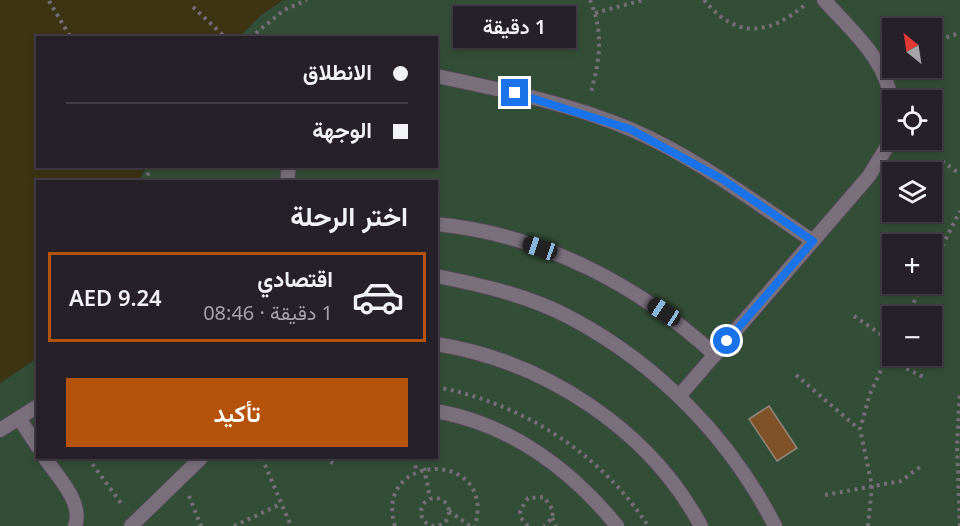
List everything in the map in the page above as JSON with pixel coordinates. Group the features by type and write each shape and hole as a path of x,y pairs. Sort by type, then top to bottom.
{"lane":[{"path":"824,0 877,58 886,74 889,90"},
{"path":"438,76 586,113 630,129 677,152 722,179 813,241"},
{"path":"680,395 813,241 880,161 886,150"},
{"path":"438,224 521,242 595,271 664,312 715,355"},
{"path":"438,276 506,292 571,317 633,358 680,395 725,445 757,491 775,526"},
{"path":"438,344 499,358 539,374 579,399 637,444 666,474 691,506 701,526"},
{"path":"0,430 36,407"},
{"path":"438,412 485,424 512,436 536,451 573,480 617,526"},
{"path":"19,418 36,444"},
{"path":"46,459 76,504 79,515 75,526"},
{"path":"132,524 200,459"}],"path":[{"path":"252,36 284,10 308,0"},
{"path":"586,113 600,56 600,37 590,0"},
{"path":"595,13 644,0"},
{"path":"704,0 723,21 749,28 774,26 812,0"},
{"path":"49,1 69,36"},
{"path":"193,7 224,36"},
{"path":"942,39 960,33"},
{"path":"942,161 960,174"},
{"path":"942,246 960,211"},
{"path":"854,316 882,335"},
{"path":"868,526 872,486 860,429 867,400 883,366"},
{"path":"901,366 926,378"},
{"path":"796,375 860,429"},
{"path":"960,391 960,526"},
{"path":"89,459 132,524"},
{"path":"262,459 291,526"},
{"path":"326,459 334,464"},
{"path":"415,459 416,472"},
{"path":"825,495 901,482 920,466"},
{"path":"395,526 392,509 395,494 403,481 424,468 438,467 452,470 464,478 472,488 477,501 475,526"},
{"path":"424,468 430,498"},
{"path":"528,526 521,518 520,511 528,498 544,497 550,502 552,518 556,526"},
{"path":"430,498 442,500 449,511 470,526"},
{"path":"426,523 420,513 421,507 430,498"},
{"path":"234,526 280,504"},
{"path":"421,526 426,523 441,525 449,511"},
{"path":"544,526 552,518"}],"green space":[{"path":"283,0 960,0 960,526 0,526 0,383 36,359 36,459 438,459 438,180 139,180 145,168 438,168 438,36 240,36 261,15"}],"sand":[{"path":"0,0 283,0 261,15 240,36 36,36 36,168 145,168 139,180 36,180 36,359 0,383"}],"building":[{"path":"769,406 797,448 777,461 749,419"}],"route":[{"path":"515,93 586,113 630,129 677,152 722,179 813,241 727,341"}]}
